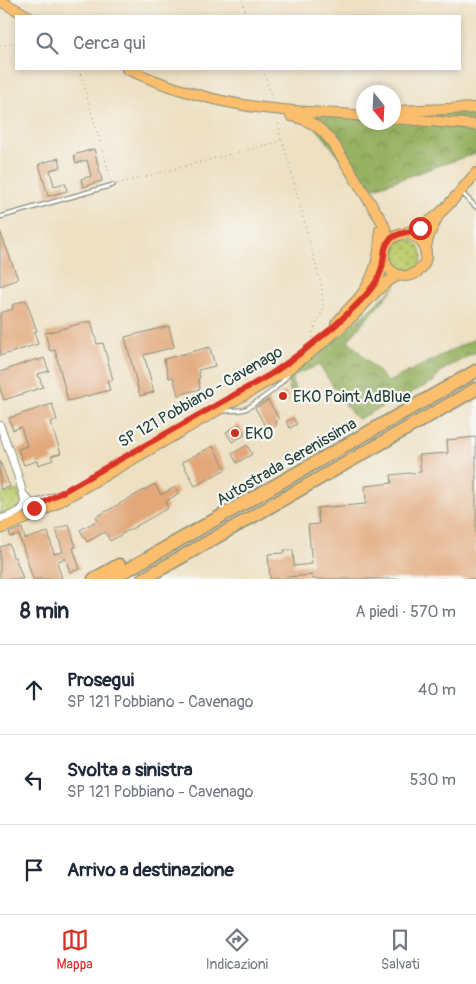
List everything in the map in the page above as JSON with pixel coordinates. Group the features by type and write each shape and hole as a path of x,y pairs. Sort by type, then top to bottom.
{"highway":[{"name":"Autostrada Serenissima","path":"111,579 476,371"},
{"name":"Autostrada Serenissima","path":"142,579 476,389"},
{"path":"94,579 147,550 188,535"}],"main road":[{"path":"0,1 26,15"},
{"path":"129,70 157,82 230,102 282,110 356,115"},
{"path":"230,102 249,110 298,117 316,125 333,143 384,225 386,245"},
{"path":"401,111 476,108"},
{"path":"303,112 324,110 356,112"},
{"path":"401,119 476,125"},
{"name":"SP 121 Pobbiano - Cavenago","path":"0,520 31,510 59,495 271,374 290,361 336,324 372,288 381,272 384,251 391,239 422,227 438,215 476,173"},
{"path":"460,192 476,180"},
{"path":"336,324 363,293 375,269 380,228 364,192"},
{"name":"SP 121 Pobbiano - Cavenago","path":"0,529 48,508 281,374 319,346 384,284 399,275 410,275 420,270 425,260 429,235 438,215"},
{"path":"402,234 410,234 417,238 422,243 425,251"},
{"path":"384,259 389,269 399,275"}],"street":[{"path":"0,425 23,491 28,500 33,504 37,504 59,495"},
{"path":"0,520 23,508 23,491"}],"lane":[{"path":"0,217 113,185"},
{"path":"460,192 476,207"}],"path":[{"path":"242,0 247,15"},
{"path":"0,46 15,42"},
{"path":"79,70 113,185 277,142 281,139"},
{"path":"263,70 274,105"},
{"path":"278,121 281,139 322,288 323,310 313,331 312,344"}],"green space":[{"path":"476,110 476,153 366,191 307,116 356,114 356,130 401,130 401,113"},
{"path":"405,239 412,240 417,244 421,249 421,263 417,268 412,272 405,273 398,272 393,268 389,263 388,256 389,249 393,244 398,240"},
{"path":"396,286 348,340 388,382 476,338 476,352 441,371 433,382 358,419 352,414 319,365 295,375 292,382 300,400 298,403 289,389 288,379 296,370 332,343"},
{"path":"18,490 22,503 17,509 0,515 0,495"}],"building":[{"path":"94,149 102,181 83,187 81,179 91,176 87,160 76,163 74,155"},
{"path":"59,158 61,167 50,170 54,186 65,183 67,191 48,196 39,164"},
{"path":"0,231 18,279 0,286"},
{"path":"26,300 37,331 34,332 38,344 0,356 0,313 13,309 12,305"},
{"path":"91,321 97,344 103,343 113,380 107,381 110,390 68,401 55,350 50,351 45,333"},
{"path":"169,326 174,347 144,355 154,392 140,396 125,337"},
{"path":"210,347 215,366 198,370 200,389 178,395 173,377 169,378 164,359"},
{"path":"44,358 49,371 38,374 43,387 4,400 0,389 0,372"},
{"path":"285,391 289,398 282,401 278,395"},
{"path":"268,400 279,419 275,422 277,425 268,431 255,408"},
{"path":"52,404 57,420 50,422 61,453 51,456 53,460 38,465 37,461 24,465 18,449 27,446 21,427 13,430 9,418"},
{"path":"293,418 297,424 290,428 286,422"},
{"path":"239,424 245,435 232,442 226,432"},
{"path":"476,437 476,579 313,579 312,575 287,577 287,579 270,579 268,554 284,553 284,550 293,550 294,566 312,564 308,525 319,524 317,508 366,504 365,486 392,483 391,475 421,472 419,455 448,453 447,440"},
{"path":"247,445 252,454 237,463 232,454"},
{"path":"213,446 226,469 195,486 182,462"},
{"path":"0,461 10,487 0,489"},
{"path":"155,484 161,495 175,487 179,493 165,502 168,508 110,541 105,532 87,542 80,530 98,520 96,517"},
{"path":"69,525 76,547 73,548 80,569 70,572 65,558 57,562 62,579 33,579 19,535 11,537 9,533 22,528 25,539 48,532 54,554 63,552 56,529"},
{"path":"9,544 23,579 0,579 0,547"}],"place":[{"name":"EKO Point AdBlue","path":"283,396"},
{"name":"EKO","path":"235,433"}],"route":[{"path":"34,508 271,374 299,355 344,317 370,290 381,272 385,249 389,240 420,228"}]}
